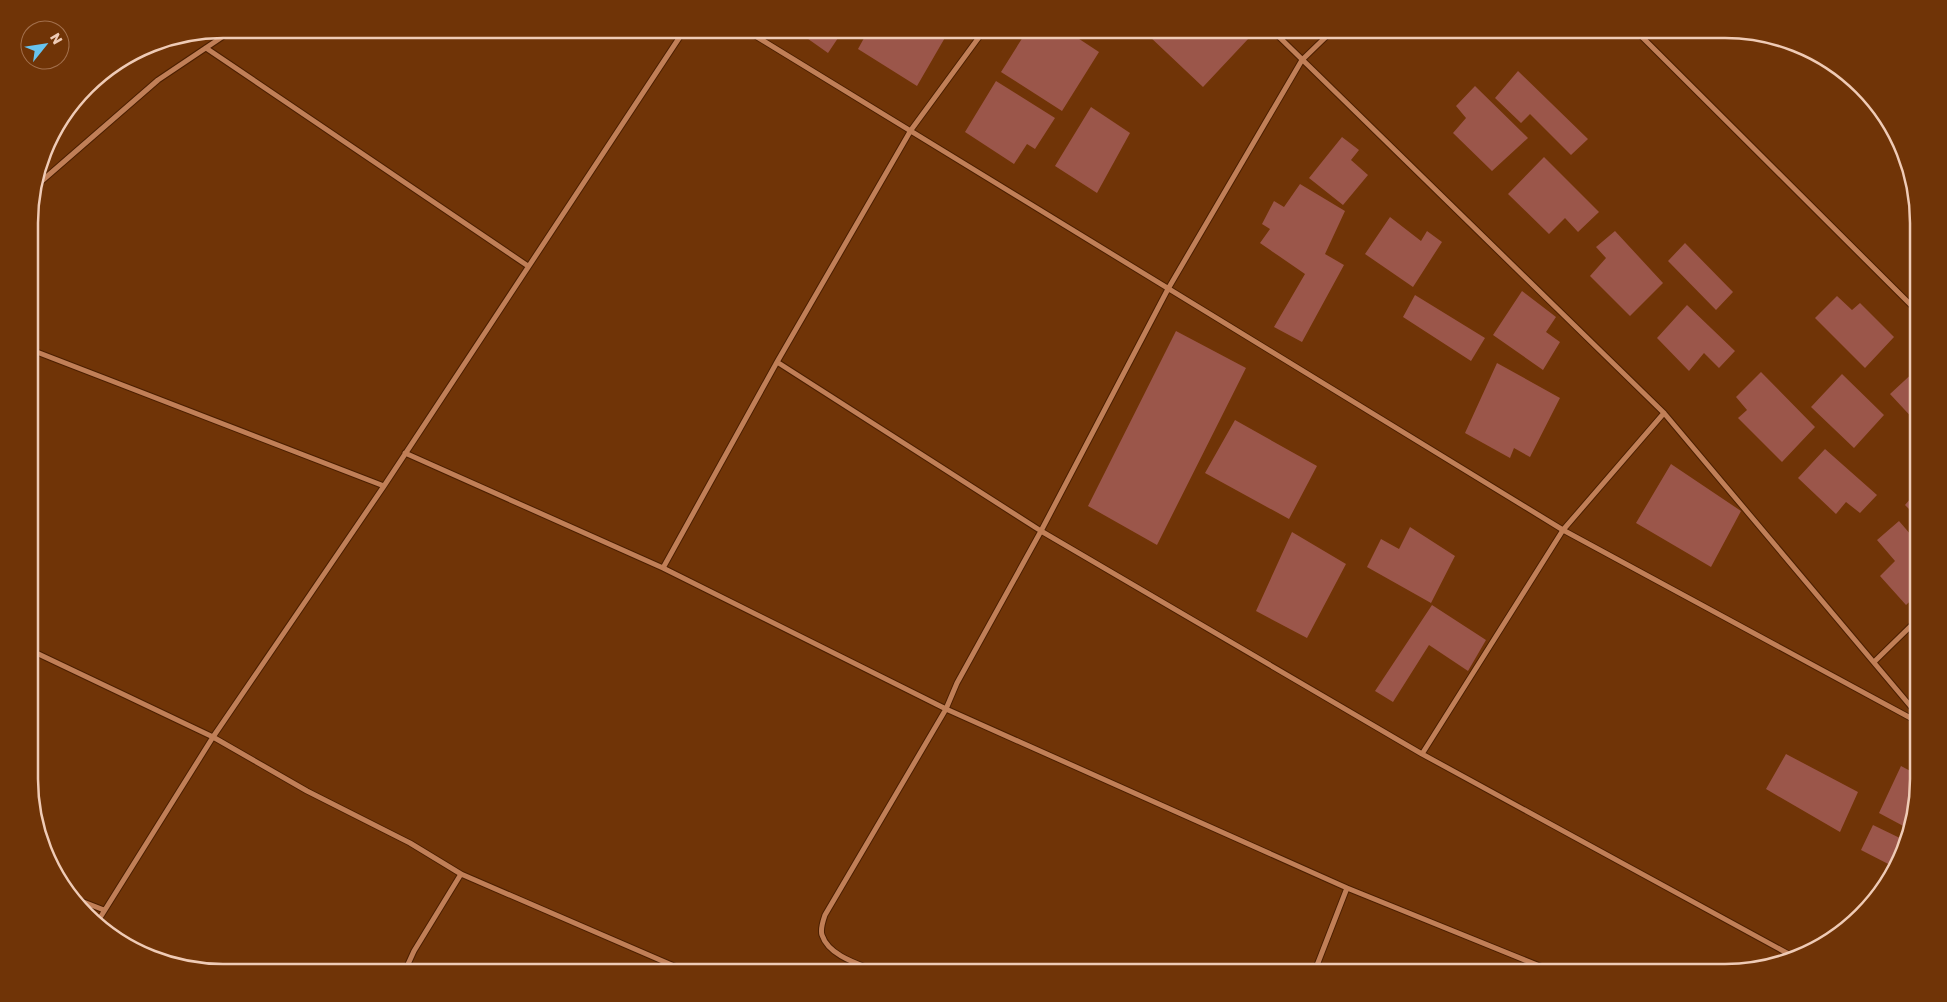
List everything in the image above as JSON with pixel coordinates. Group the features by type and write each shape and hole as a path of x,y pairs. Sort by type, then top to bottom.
{"street":[{"path":"43,180 158,80 221,38"},
{"path":"100,917 213,737 384,486 679,38"},
{"path":"759,38 1563,530 1910,718"},
{"path":"663,568 777,362 911,130 978,38"},
{"path":"1280,38 1664,413 1910,705"},
{"path":"861,964 836,953 827,945 821,934 825,915 946,709 957,683 1041,531 1168,289 1302,60 1325,38"},
{"path":"1643,38 1910,304"},
{"path":"206,48 528,266"},
{"path":"38,352 384,486"},
{"path":"777,362 1041,531 1422,754 1788,953"},
{"path":"1422,754 1563,530 1664,413"},
{"path":"405,452 663,568 946,709 1347,888 1535,964"},
{"path":"1874,662 1910,627"},
{"path":"38,654 213,737 307,791 410,843 461,874 669,964"},
{"path":"408,964 461,874"},
{"path":"1317,964 1347,888"},
{"path":"86,903 104,910"}],"building":[{"path":"807,38 838,38 828,53"},
{"path":"864,38 945,38 917,86 858,49"},
{"path":"1022,38 1078,38 1099,52 1062,111 1001,72"},
{"path":"1151,38 1249,38 1203,87"},
{"path":"1518,71 1588,139 1571,155 1530,114 1521,123 1495,98"},
{"path":"996,81 1055,118 1035,149 1027,144 1014,164 965,132"},
{"path":"1475,86 1528,138 1492,171 1453,133 1466,118 1456,106"},
{"path":"1091,107 1130,133 1097,193 1055,166"},
{"path":"1342,137 1359,150 1351,160 1368,175 1343,205 1309,178"},
{"path":"1544,157 1599,212 1578,232 1565,218 1549,234 1508,194"},
{"path":"1300,184 1345,211 1325,254 1344,265 1302,342 1274,327 1305,274 1260,243 1270,229 1262,224 1274,201 1284,207"},
{"path":"1390,217 1421,241 1427,231 1442,242 1413,287 1365,254"},
{"path":"1615,231 1663,283 1630,316 1590,276 1606,258 1596,247"},
{"path":"1685,243 1733,292 1716,310 1668,261"},
{"path":"1522,291 1556,317 1546,332 1560,342 1543,370 1493,335"},
{"path":"1415,295 1485,338 1471,361 1403,317"},
{"path":"1837,296 1852,310 1860,303 1894,337 1865,368 1815,318"},
{"path":"1687,305 1735,351 1719,368 1704,353 1689,371 1657,338"},
{"path":"1176,331 1246,368 1157,545 1088,506"},
{"path":"1497,363 1560,398 1530,457 1514,448 1510,458 1465,433"},
{"path":"1761,372 1815,427 1782,462 1738,418 1747,410 1736,397"},
{"path":"1842,374 1884,415 1854,448 1811,407"},
{"path":"1910,375 1910,415 1890,394"},
{"path":"1235,420 1317,466 1289,519 1205,473"},
{"path":"1825,449 1877,495 1860,513 1846,502 1836,514 1798,478"},
{"path":"1671,464 1741,511 1711,567 1636,523"},
{"path":"1910,499 1910,510 1905,505"},
{"path":"1899,521 1910,534 1910,601 1906,605 1880,576 1895,561 1877,540"},
{"path":"1410,527 1455,556 1431,603 1367,567 1381,539 1399,549"},
{"path":"1292,532 1346,564 1307,638 1256,611"},
{"path":"1432,605 1486,640 1468,671 1429,645 1393,702 1375,691"},
{"path":"1786,754 1858,792 1840,832 1766,789"},
{"path":"1901,766 1910,771 1908,803 1903,826 1879,813"},
{"path":"1873,825 1900,838 1889,864 1861,850"}]}
